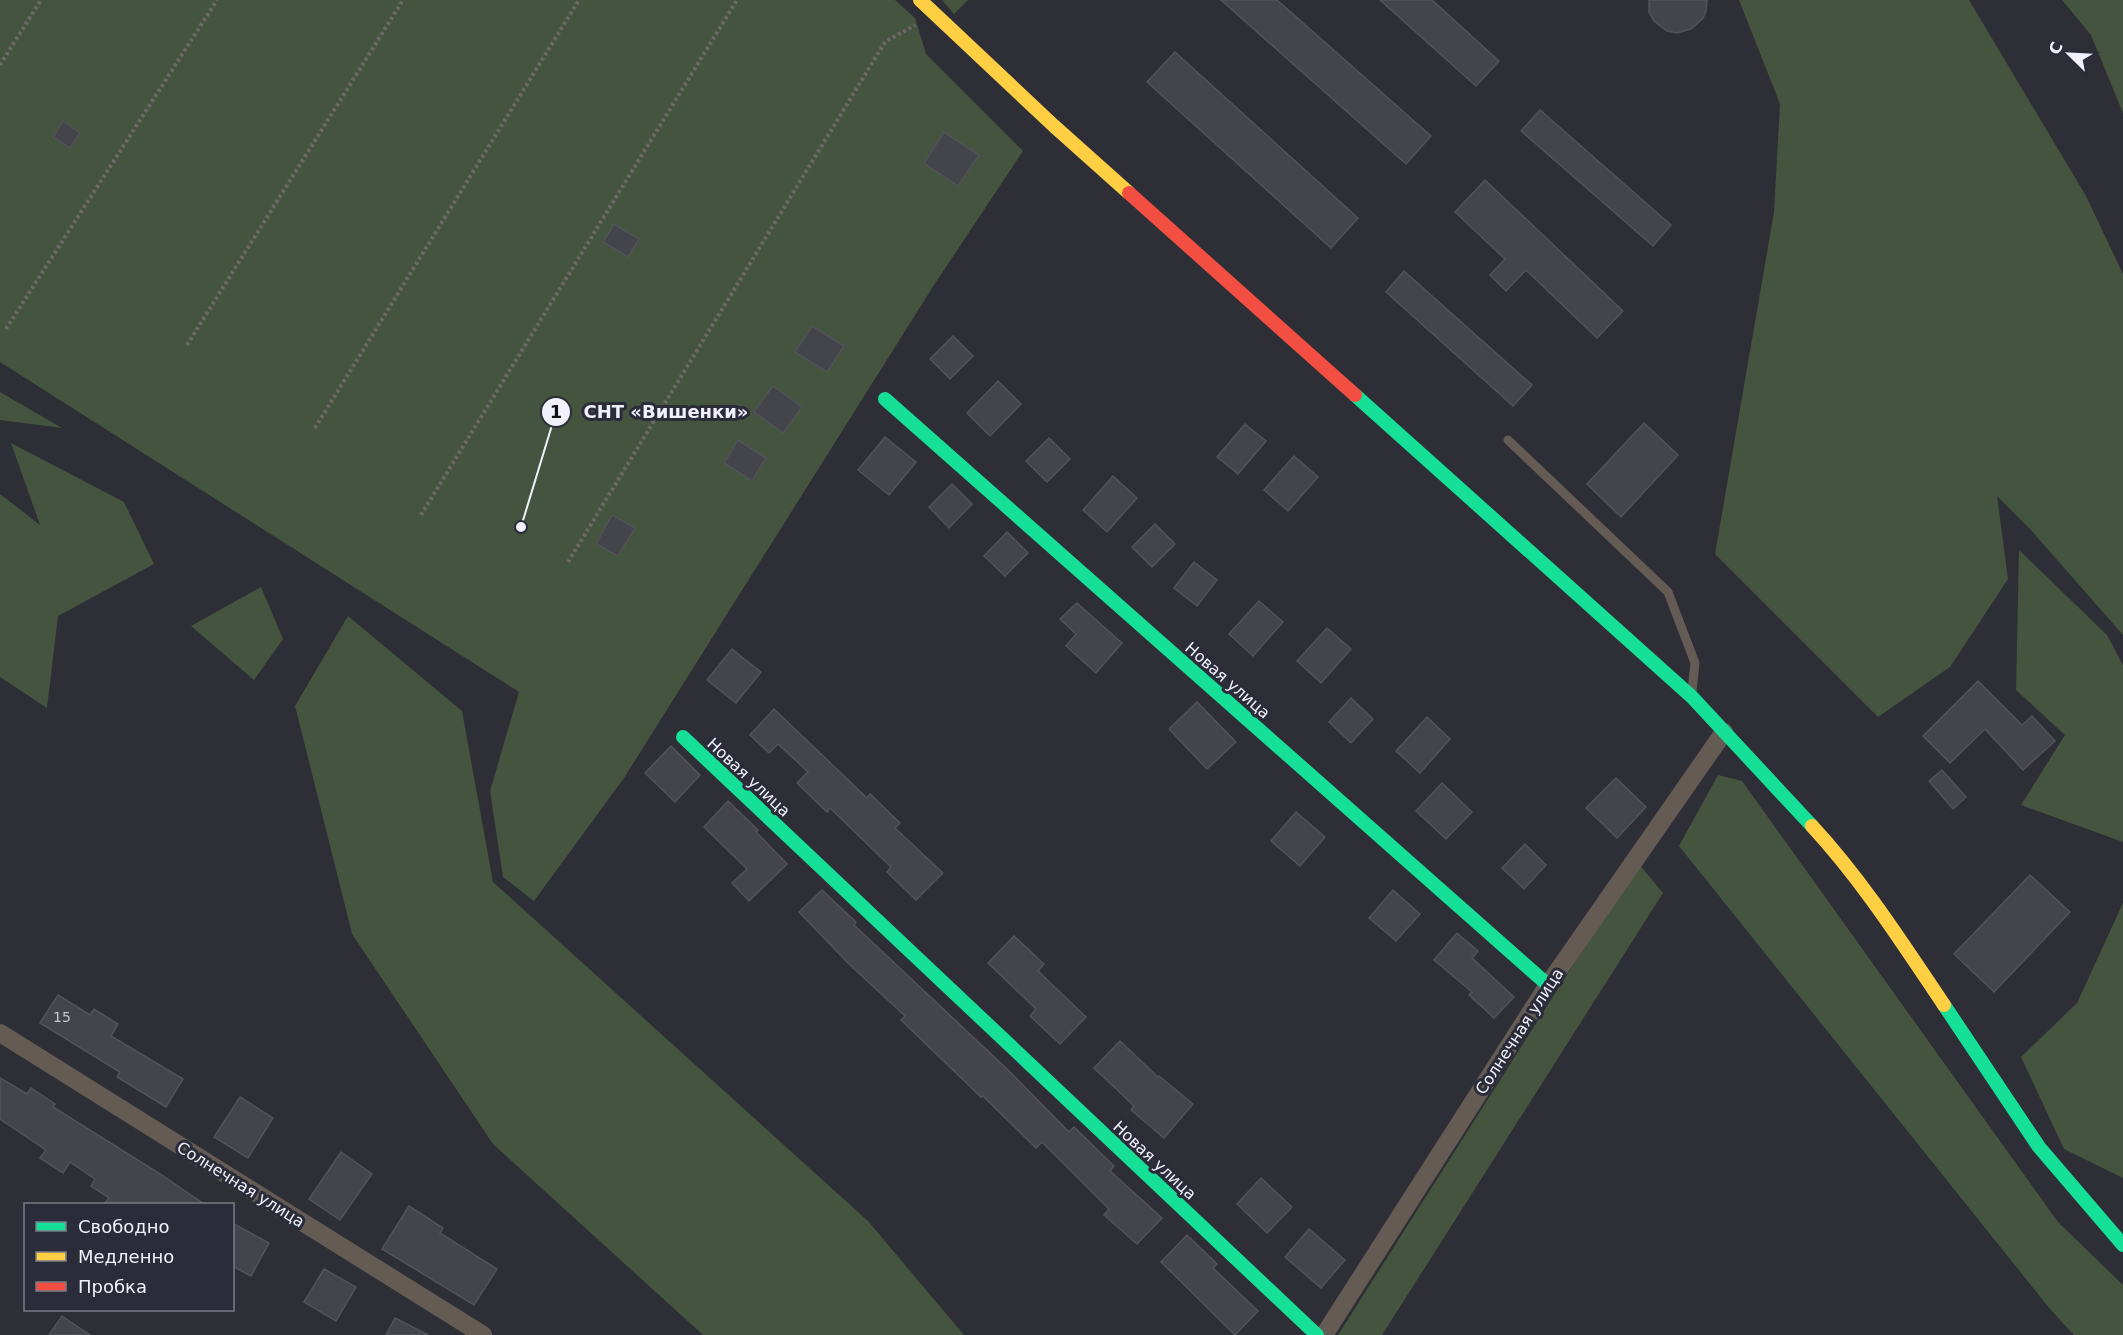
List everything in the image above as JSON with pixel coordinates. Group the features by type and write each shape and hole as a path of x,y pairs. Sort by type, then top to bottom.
{"street":[{"path":"920,0 1053,126 1692,697 1835,851 1896,933 2039,1147 2123,1245"},
{"name":"Новая улица","path":"885,399 1548,985"},
{"name":"Солнечная улица","path":"1324,1335 1548,985 1724,732"},
{"name":"Новая улица","path":"683,737 1317,1335"},
{"name":"Солнечная улица","path":"0,1033 483,1335"}],"lane":[{"path":"1508,440 1668,592 1695,663 1692,697"}],"path":[{"path":"0,65 41,0"},
{"path":"6,328 217,0"},
{"path":"187,345 403,0"},
{"path":"315,428 579,0"},
{"path":"421,515 737,0"},
{"path":"568,562 885,42 935,14"}],"green space":[{"path":"0,0 895,0 915,18 926,54 1023,151 934,285 624,778 534,901 503,877 490,791 519,692 0,362"},
{"path":"942,0 968,0 954,14"},
{"path":"1739,0 1969,0 2086,196 2123,274 2123,635 2031,530 1997,496 2008,579 1950,667 1878,717 1715,554 1774,212 1780,104"},
{"path":"2062,0 2123,0 2123,113 2091,35"},
{"path":"0,392 62,428 0,420"},
{"path":"11,443 124,502 154,564 58,616 47,708 0,677 0,494 40,525"},
{"path":"2019,550 2107,635 2123,665 2123,842 2021,805 2065,735 2016,690"},
{"path":"261,587 283,639 254,680 191,626"},
{"path":"348,616 462,711 493,882 868,1221 964,1335 703,1335 493,1144 352,934 295,706"},
{"path":"1718,775 1742,781 2058,1222 2123,1285 2123,1335 2074,1335 2050,1309 1679,846"},
{"path":"1638,863 1663,893 1382,1335 1338,1335"},
{"path":"2123,903 2123,1178 2064,1149 2021,1057 2077,1003"}],"building":[{"path":"1221,0 1277,0 1431,136 1406,164"},
{"path":"1380,0 1432,0 1499,61 1476,86"},
{"path":"1649,0 1707,0 1706,11 1703,18 1691,29 1677,33 1667,31 1654,21 1649,12"},
{"path":"1175,52 1358,218 1331,248 1147,82"},
{"path":"1540,110 1671,225 1653,246 1521,131"},
{"path":"63,121 80,133 70,148 53,137"},
{"path":"944,132 979,155 958,186 924,163"},
{"path":"1485,180 1623,311 1597,338 1526,270 1506,291 1490,275 1505,259 1455,212"},
{"path":"614,224 639,239 628,257 603,242"},
{"path":"1404,271 1532,385 1513,406 1386,292"},
{"path":"812,326 844,346 827,372 795,352"},
{"path":"953,336 973,356 950,379 930,359"},
{"path":"998,381 1021,404 990,436 967,413"},
{"path":"773,386 802,407 783,433 754,412"},
{"path":"1644,423 1678,455 1621,517 1587,484"},
{"path":"1245,424 1266,441 1238,474 1217,457"},
{"path":"885,437 916,462 889,495 858,470"},
{"path":"1049,438 1070,459 1047,482 1026,461"},
{"path":"738,440 766,458 752,481 724,463"},
{"path":"1294,456 1318,477 1288,511 1264,490"},
{"path":"1113,476 1137,498 1107,532 1083,510"},
{"path":"952,484 972,504 949,528 929,507"},
{"path":"612,515 635,528 618,556 596,544"},
{"path":"1155,524 1175,544 1152,567 1132,547"},
{"path":"1007,532 1028,553 1005,576 984,556"},
{"path":"1194,562 1217,580 1197,606 1174,588"},
{"path":"1259,601 1283,622 1253,656 1229,634"},
{"path":"1077,603 1122,643 1096,673 1066,646 1076,634 1060,619"},
{"path":"1327,628 1351,649 1321,683 1297,661"},
{"path":"732,649 761,672 736,703 707,680"},
{"path":"1978,681 2022,725 2032,716 2055,741 2023,770 1985,729 1950,763 1923,736"},
{"path":"1351,698 1373,719 1351,743 1329,722"},
{"path":"1197,702 1236,742 1207,769 1169,729"},
{"path":"774,709 867,798 870,794 900,823 895,828 943,873 916,900 887,872 891,867 830,808 827,812 797,783 808,772 778,744 769,753 750,735"},
{"path":"1427,717 1450,739 1420,773 1396,751"},
{"path":"671,746 700,775 675,802 645,773"},
{"path":"1942,770 1966,797 1953,809 1929,781"},
{"path":"1616,778 1646,807 1617,838 1586,808"},
{"path":"1442,783 1472,812 1446,839 1416,811"},
{"path":"728,801 758,830 756,832 787,864 749,901 732,883 747,869 704,827"},
{"path":"1296,812 1325,837 1300,866 1271,841"},
{"path":"1525,844 1546,865 1524,889 1502,868"},
{"path":"2030,875 2070,912 1994,992 1954,954"},
{"path":"822,890 856,922 854,925 1008,1070 1069,1132 1074,1127 1114,1166 1110,1171 1162,1218 1137,1244 1104,1215 1109,1209 1042,1142 1036,1148 983,1096 981,1097 901,1020 905,1016 849,964 799,912"},
{"path":"1393,890 1420,914 1396,941 1369,918"},
{"path":"1457,933 1478,951 1472,958 1514,997 1494,1018 1469,995 1472,992 1434,960"},
{"path":"1014,936 1044,964 1038,971 1086,1017 1060,1044 1030,1016 1036,1009 988,963"},
{"path":"58,995 90,1015 94,1009 118,1024 111,1036 183,1079 166,1107 117,1077 120,1072 40,1023"},
{"path":"1120,1041 1158,1077 1193,1104 1164,1138 1131,1110 1134,1106 1094,1068"},
{"path":"0,1078 27,1094 31,1088 55,1104 53,1107 203,1203 105,1203 109,1198 91,1186 95,1179 70,1162 63,1173 40,1158 46,1150 0,1119"},
{"path":"240,1097 273,1118 248,1158 214,1137"},
{"path":"341,1152 372,1174 340,1220 309,1199"},
{"path":"1261,1178 1292,1207 1267,1233 1237,1204"},
{"path":"409,1206 443,1228 440,1233 497,1269 474,1305 382,1249"},
{"path":"234,1224 269,1243 251,1276 234,1267"},
{"path":"1309,1229 1345,1260 1321,1288 1285,1257"},
{"path":"1187,1235 1217,1264 1213,1268 1258,1311 1235,1335 1161,1262"},
{"path":"324,1269 356,1287 336,1321 304,1302"},
{"path":"62,1316 90,1335 49,1335"},
{"path":"395,1318 428,1335 386,1335"}],"traffic: fast":[{"path":"1355,395 1692,697 1812,826"},
{"path":"885,399 1548,985"},
{"path":"683,737 1317,1335"},
{"path":"1944,1005 2039,1147 2123,1245"}],"traffic: slow":[{"path":"920,0 1129,193"},
{"path":"1812,826 1865,890 1944,1005"}],"traffic: jam":[{"path":"1129,193 1355,395"}],"place":[{"name":"СНТ «Вишенки»","path":"521,527"}]}
